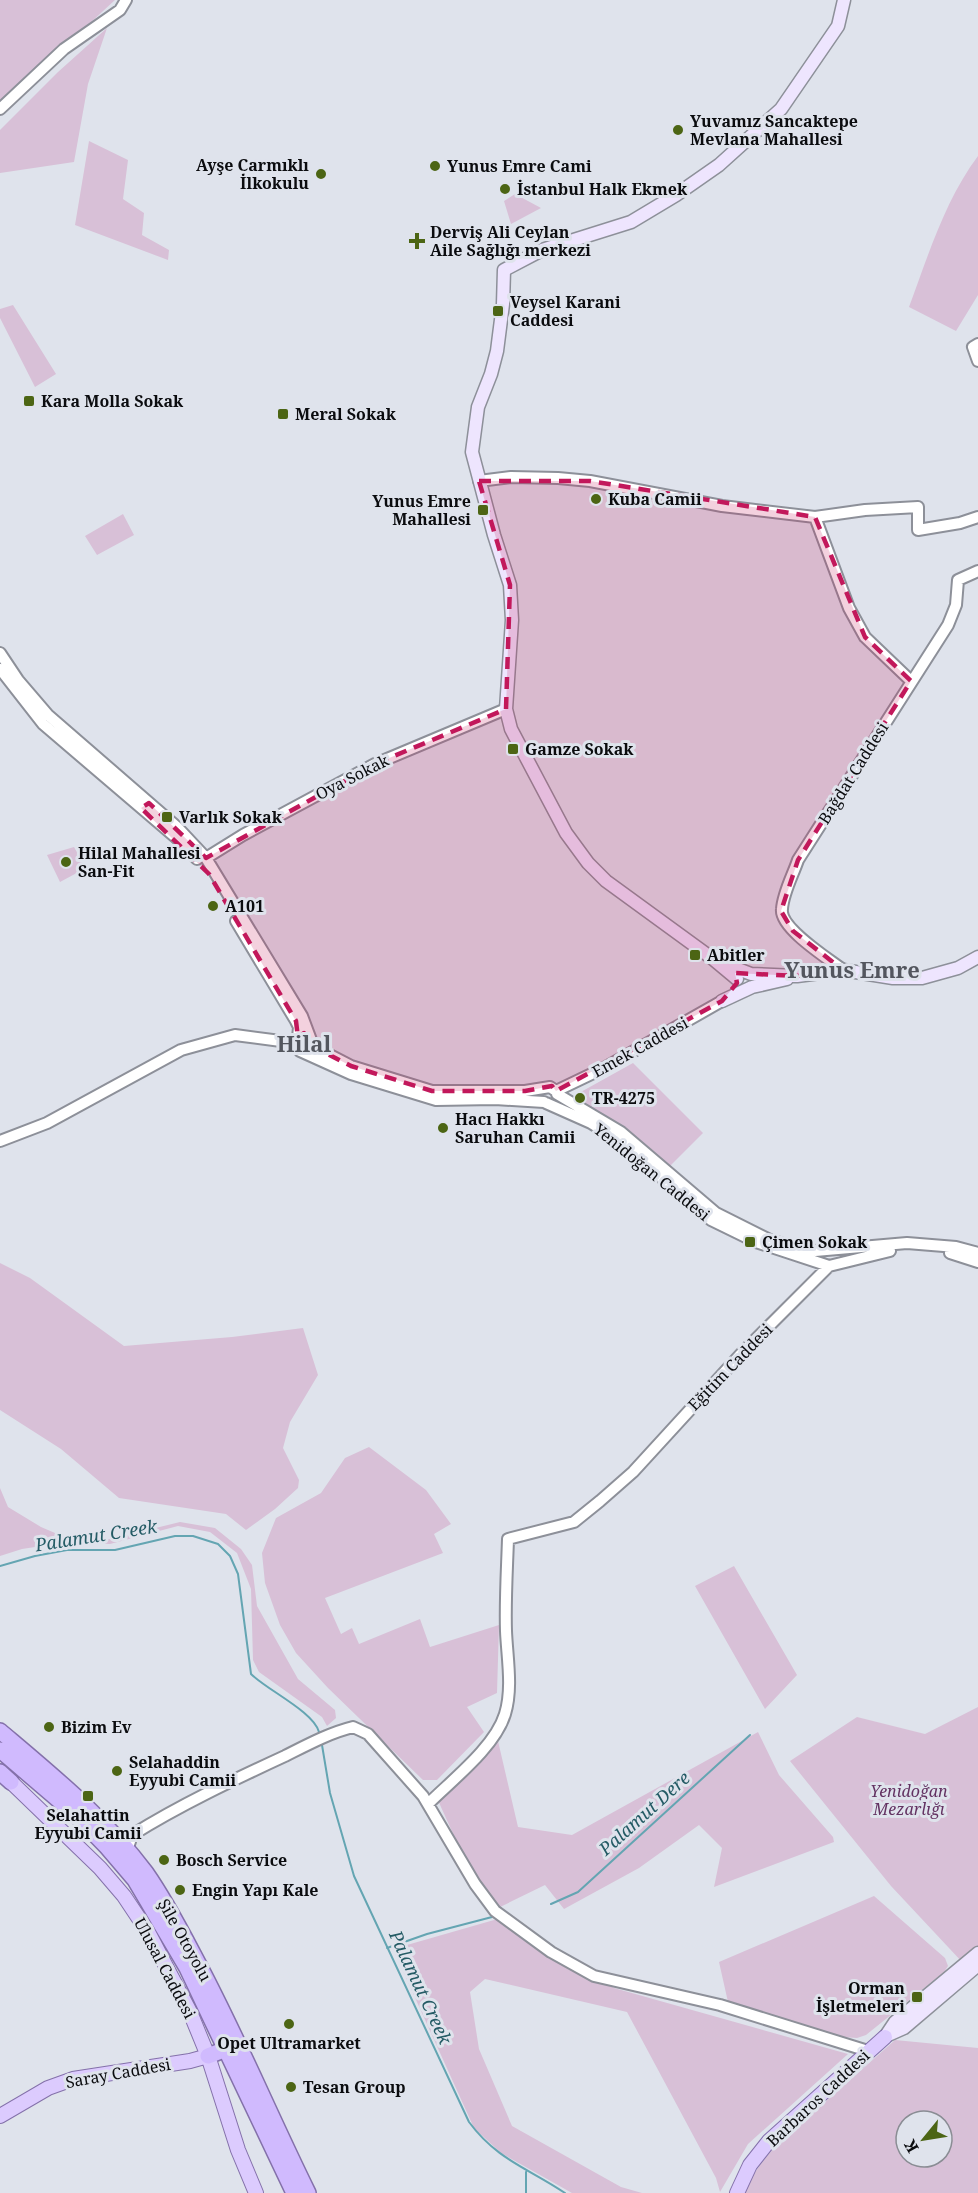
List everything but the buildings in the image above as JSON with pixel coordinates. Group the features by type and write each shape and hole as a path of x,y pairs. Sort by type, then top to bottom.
{"highway":[{"name":"Şile Otoyolu","path":"0,1731 85,1803 145,1872 177,1922 218,2000 308,2193"},
{"name":"Şile Otoyolu","path":"0,1750 75,1814 135,1880 188,1968 294,2193"},
{"path":"208,2056 226,2049"}],"main road":[{"path":"842,1 838,26 781,109 720,165 631,222 542,250 504,270 503,304 497,351 478,407 472,452 510,585 512,620 506,709 511,729 526,759 566,833 588,863 606,880 716,961 726,972 745,981 780,982 797,976 843,970 893,978 922,978 958,968 978,957"},
{"path":"722,1001 745,981"},
{"name":"Ulusal Caddesi","path":"6,1777 94,1862 124,1896 148,1932 190,2012 208,2056 237,2150 256,2193"},
{"name":"Barbaros Caddesi","path":"965,1970 978,1953"},
{"name":"Barbaros Caddesi","path":"737,2193 750,2165 769,2141 885,2037 895,2022 965,1970 978,1965"},
{"name":"Saray Caddesi","path":"0,2116 48,2088 73,2079 190,2061 208,2056"}],"street":[{"path":"0,109 64,49 120,10 126,0"},
{"path":"975,345 978,361"},
{"path":"479,481 511,477 590,481 722,506 814,517 865,510 918,507 918,530 960,523 978,517"},
{"path":"814,517 849,608 865,637 911,681"},
{"name":"Bağdat Caddesi","path":"843,970 793,932 784,920 781,910 798,860 948,624 956,605 958,580 978,571"},
{"path":"0,653 46,719"},
{"path":"0,669 46,719 145,805 209,874 296,1021 299,1027 298,1044"},
{"name":"Oya Sokak","path":"206,858 243,835 375,764 506,709"},
{"path":"145,805 177,827 215,870 302,1016 312,1041 322,1051 374,1077"},
{"name":"Emek Caddesi","path":"557,1092 722,1001"},
{"path":"0,1142 47,1123 182,1050 235,1035 298,1044 310,1050 312,1041"},
{"path":"298,1044 351,1074 432,1091 438,1096 494,1095 550,1087 557,1092 557,1099 554,1103 545,1103 494,1095"},
{"path":"545,1089 541,1095 545,1103"},
{"name":"Yenidoğan Caddesi","path":"557,1092 621,1132 716,1213 757,1238 815,1251 907,1243 956,1247 978,1252"},
{"name":"Yenidoğan Caddesi","path":"545,1103 591,1123 613,1137 711,1220 834,1264"},
{"path":"832,1251 825,1256 825,1263 834,1264 889,1251 907,1250 955,1254 978,1262"},
{"name":"Eğitim Caddesi","path":"428,1803 482,1751 495,1734 505,1714 508,1689 506,1629 508,1539 574,1522 633,1472 734,1362 834,1264"},
{"path":"128,1851 132,1835 155,1821 251,1771 327,1736 353,1727 368,1734 423,1796 475,1884 495,1911 551,1952 594,1976 720,2005 868,2051"}],"highlighted area":[{"path":"479,481 590,481 815,517 865,637 911,681 798,860 781,911 793,931 843,970 797,976 735,973 737,983 722,1001 556,1091 552,1086 525,1091 432,1091 351,1066 322,1051 304,1033 298,1038 296,1021 209,874 141,808 149,803 206,858 375,764 506,709 510,585"}],"green space":[{"path":"0,0 115,0 0,106"},
{"path":"107,28 88,84 74,162 0,173 0,130 58,72"},
{"path":"89,141 128,160 123,199 144,213 142,235 169,250 168,260 75,225"},
{"path":"978,156 978,295 956,331 909,307 930,248 947,210 966,173"},
{"path":"515,194 541,208 511,224 504,201"},
{"path":"13,305 56,374 35,387 0,318 0,309"},
{"path":"123,514 134,535 97,555 85,536"},
{"name":"Hilal Mahallesi San-Fit","path":"74,847 86,868 60,882 47,855"},
{"path":"633,1063 703,1133 670,1166 570,1098"},
{"path":"0,1263 30,1278 124,1346 232,1337 303,1328 318,1375 290,1422 283,1448 299,1480 298,1488 275,1509 246,1530 226,1514 119,1498 61,1449 0,1410"},
{"path":"369,1447 426,1490 451,1524 434,1534 443,1553 325,1598 341,1634 352,1628 359,1644 420,1619 430,1647 499,1625 497,1693 467,1707 484,1732 437,1780 423,1780 328,1688 296,1653 280,1625 265,1583 262,1553 276,1518 321,1493 345,1458"},
{"path":"0,1488 8,1507 41,1527 69,1539 111,1539 180,1522 215,1528 241,1549 252,1565 257,1606 298,1679 335,1710 336,1718 327,1726 322,1717 259,1672 253,1660 251,1589 237,1553 210,1532 178,1526 110,1544 68,1542 22,1549 0,1556"},
{"path":"734,1566 797,1675 765,1709 695,1586"},
{"name":"Yenidoğan Mezarlığı","path":"978,1707 978,1950 963,1963 891,1886 790,1761 857,1717 925,1734"},
{"path":"758,1732 779,1775 833,1837 834,1842 714,1887 722,1848 699,1825 639,1868 564,1909 545,1885 498,1908 479,1891 436,1796 441,1785 498,1741 518,1827 572,1835"},
{"path":"874,1896 945,1958 948,1966 944,1972 866,2035 857,2038 842,2037 728,2002 719,1962"},
{"path":"501,1918 614,1988 848,2054 748,2144 720,2192 716,2178 627,2012 485,1979 470,1992 479,2049 512,2126 621,2187 642,2193 572,2193 501,2153 474,2128 393,1949"},
{"path":"895,2040 978,2048 978,2193 745,2193 758,2168 790,2133"}],"waterway":[{"name":"Palamut Creek","path":"0,1566 67,1550 115,1550 175,1536 193,1536 218,1544 230,1556 238,1574 251,1674 300,1709 315,1724 319,1732"},
{"name":"Palamut Dere","path":"551,1904 578,1892 750,1735"},
{"name":"Palamut Creek","path":"322,1745 330,1793 354,1876 469,2122 502,2155 565,2193"},
{"name":"Palamut Dere","path":"387,1948 427,1934 492,1917"},
{"path":"526,2172 526,2193"}],"place":[{"name":"Yuvamız Sancaktepe Mevlana Mahallesi","path":"678,130"},
{"name":"Yunus Emre Cami","path":"435,166"},
{"name":"Ayşe Çarmıklı İlkokulu","path":"321,174"},
{"name":"İstanbul Halk Ekmek","path":"505,189"},
{"name":"Derviş Ali Ceylan Aile Sağlığı merkezi","path":"417,241"},
{"name":"Veysel Karani Caddesi","path":"498,311"},
{"name":"Kara Molla Sokak","path":"29,401"},
{"name":"Meral Sokak","path":"283,414"},
{"name":"Kuba Camii","path":"596,499"},
{"name":"Yunus Emre Mahallesi","path":"483,510"},
{"name":"Gamze Sokak","path":"513,749"},
{"name":"Varlık Sokak","path":"167,817"},
{"name":"Hilal Mahallesi San-Fit","path":"66,862"},
{"name":"A101","path":"213,906"},
{"name":"Abitler","path":"695,955"},
{"name":"TR-4275","path":"580,1098"},
{"name":"Hacı Hakkı Saruhan Camii","path":"443,1128"},
{"name":"Çimen Sokak","path":"750,1242"},
{"name":"Bizim Ev","path":"49,1727"},
{"name":"Selahaddin Eyyubi Camii","path":"117,1771"},
{"name":"Selahattin Eyyubi Camii","path":"88,1796"},
{"name":"Bosch Service","path":"164,1860"},
{"name":"Engin Yapı Kale","path":"180,1890"},
{"name":"Orman İşletmeleri","path":"917,1997"},
{"name":"Opet Ultramarket","path":"289,2024"},
{"name":"Tesan Group","path":"291,2087"}],"district":[{"name":"Yunus Emre","path":"852,969"},
{"name":"Hilal","path":"304,1043"}]}
